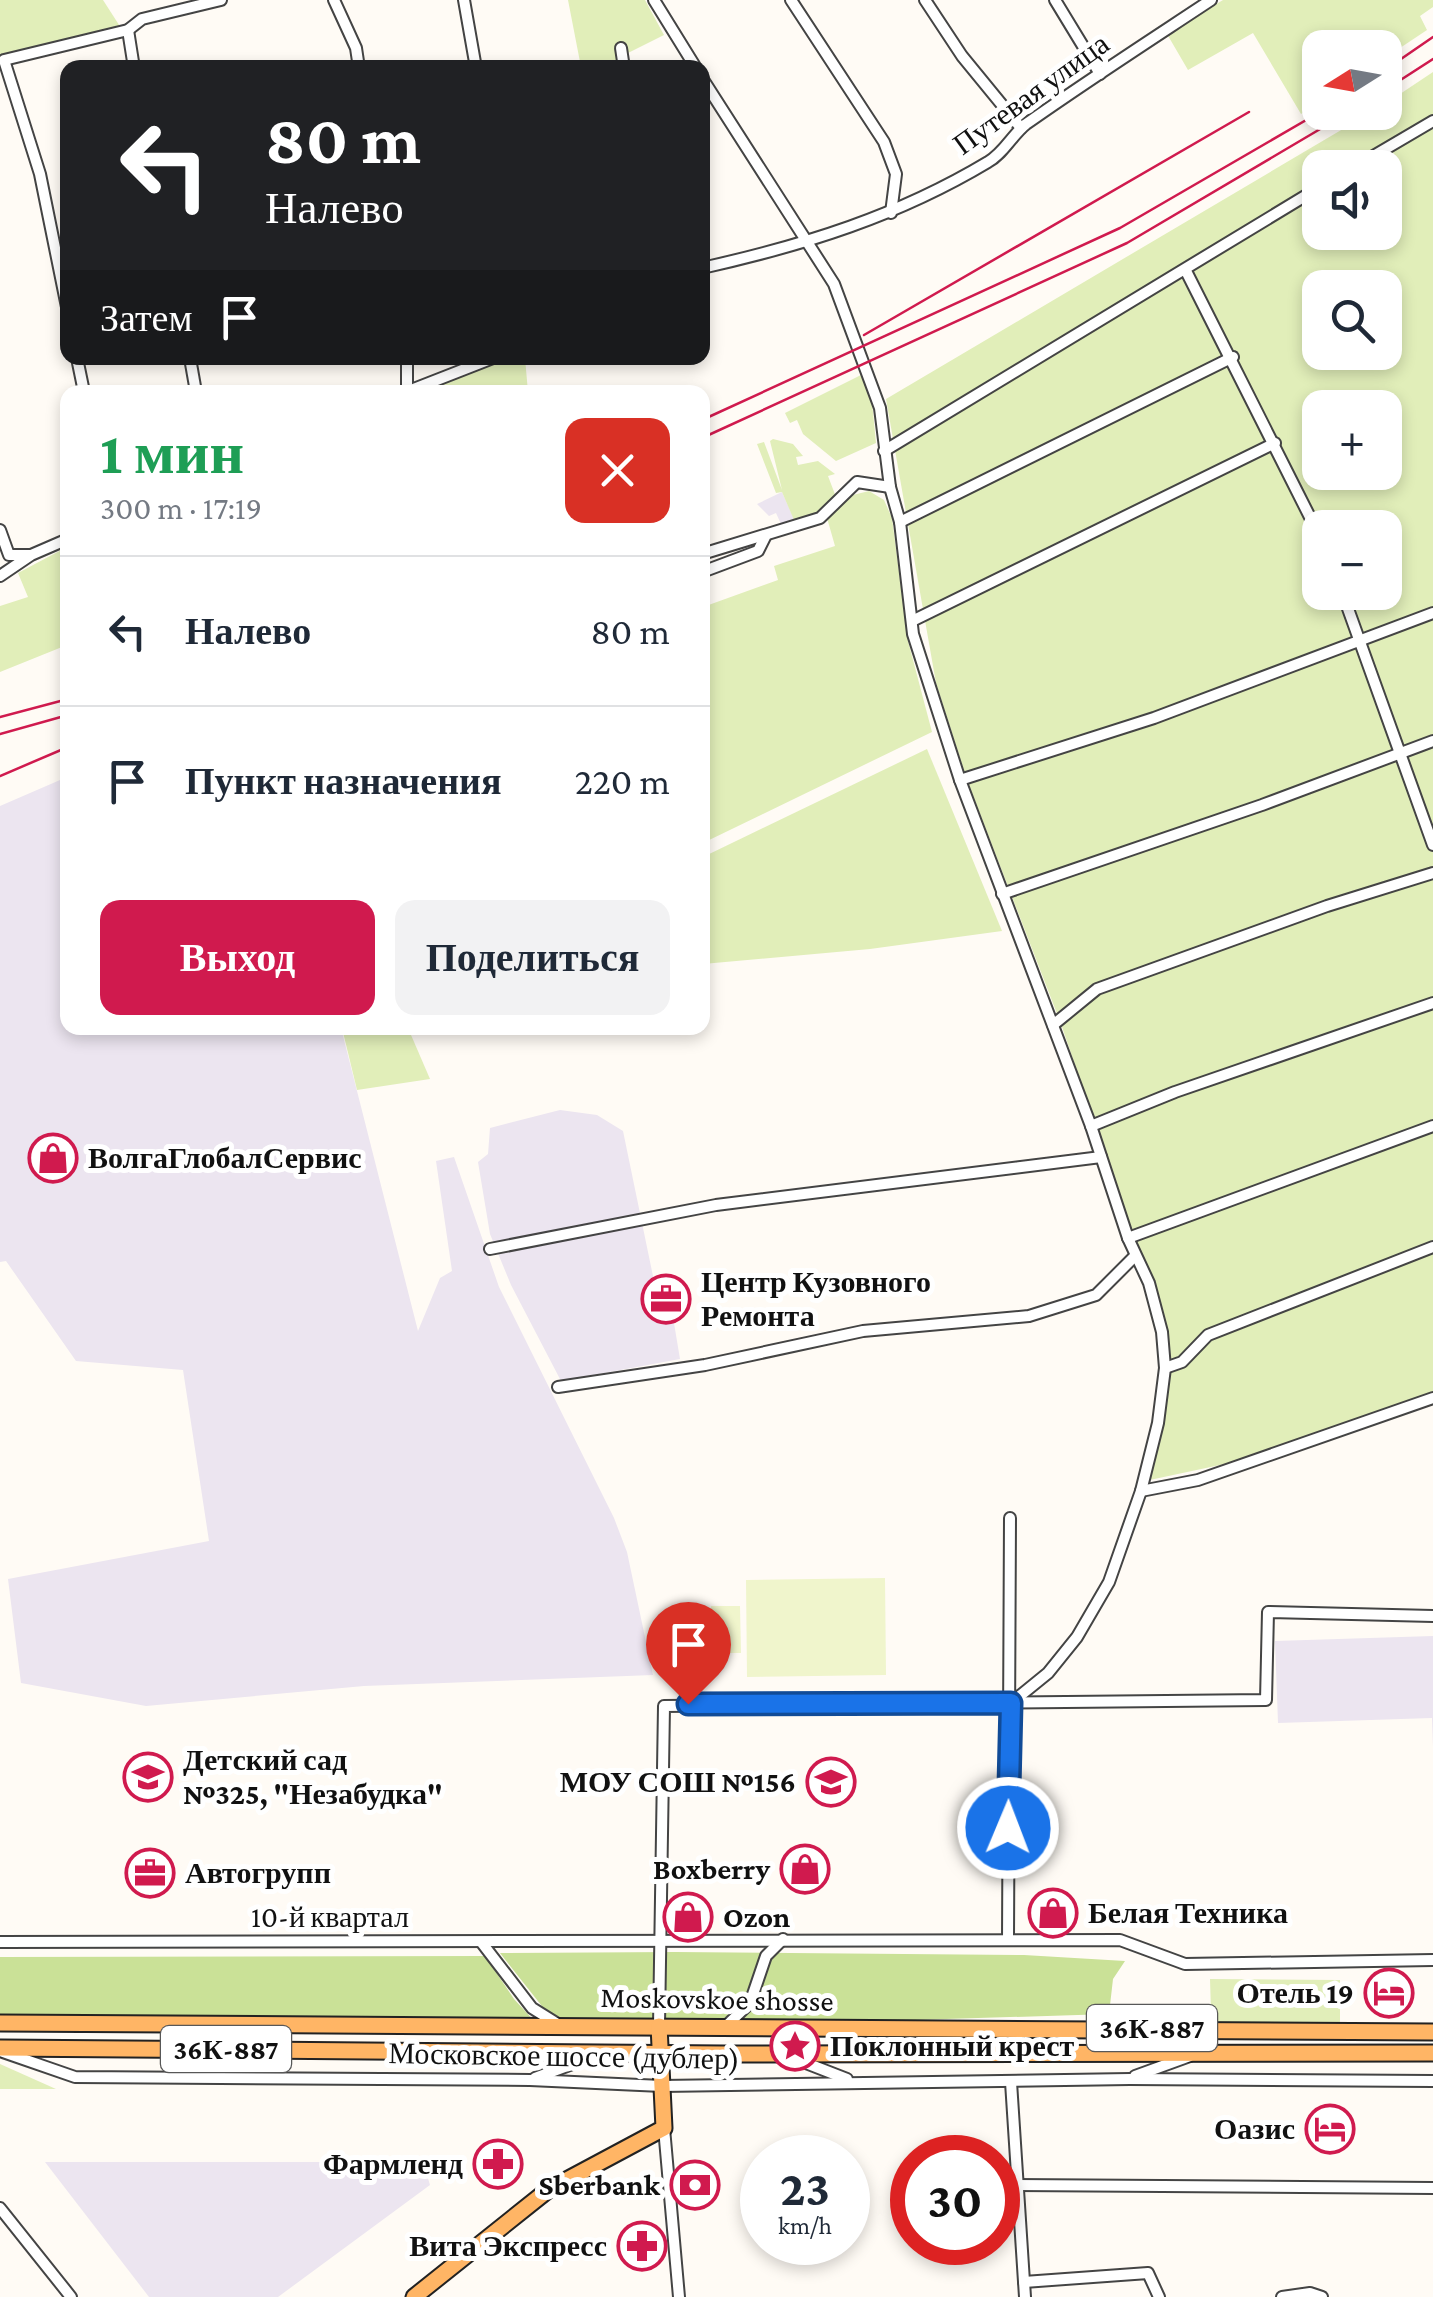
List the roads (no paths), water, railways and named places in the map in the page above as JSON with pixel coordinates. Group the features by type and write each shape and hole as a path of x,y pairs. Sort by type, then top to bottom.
{"main road":[{"name":"Moskovskoe shosse","path":"0,2023 556,2023 1433,2032"},
{"path":"414,2297 548,2190 664,2128 660,2026"},
{"name":"Moskovskoe shosse","path":"0,2050 1433,2053"}],"street":[{"path":"60,273 40,174 4,60 128,30 142,19 221,0"},
{"path":"334,0 358,60"},
{"path":"464,0 475,60"},
{"path":"654,0 691,60"},
{"path":"791,0 884,142 896,174 891,213"},
{"path":"924,0 962,56 1021,128"},
{"path":"1055,0 1100,74"},
{"name":"Путевая улица","path":"710,266 808,243 891,213 994,159 1021,128 1202,2"},
{"path":"128,30 133,60"},
{"path":"621,48 623,60"},
{"path":"710,90 834,284 880,408 912,620 960,780 1091,1126 1128,1238 1150,1283 1165,1368 1158,1424 1141,1490 1109,1582 1078,1637 1048,1674 1011,1703"},
{"path":"1384,150 1433,121"},
{"path":"884,450 1302,199"},
{"path":"1186,272 1233,357 1307,510"},
{"path":"900,522 1233,357"},
{"path":"425,385 475,365"},
{"path":"912,620 1275,443"},
{"path":"710,569 758,550 766,537 820,518 857,482 890,488"},
{"path":"0,530 9,555 31,555"},
{"path":"710,551 759,533 766,537"},
{"path":"0,576 31,555 60,542"},
{"path":"1349,610 1433,845"},
{"path":"960,780 1154,718 1359,637 1433,613"},
{"path":"1002,894 1433,741"},
{"path":"1053,1024 1096,989 1327,906 1433,873"},
{"path":"1091,1126 1175,1092 1433,1004"},
{"path":"1128,1238 1433,1126"},
{"path":"490,1248 716,1204 1101,1157"},
{"path":"1165,1368 1182,1362 1208,1335 1433,1248"},
{"path":"558,1387 705,1365 864,1331 1029,1316 1096,1295 1136,1256"},
{"path":"1141,1490 1198,1480 1433,1398"},
{"path":"1008,1940 1010,1518"},
{"path":"660,2026 664,1706 1266,1700 1268,1612 1433,1616"},
{"path":"726,2026 750,2003 766,1956 783,1940"},
{"name":"10-й квартал","path":"0,1942 1120,1940 1185,1964 1433,1960"},
{"path":"482,1942 532,2008 556,2023"},
{"name":"Московское шоссе (дублер)","path":"0,2050 75,2078 530,2080 662,2086 1130,2078 1433,2081"},
{"path":"530,2080 602,2053"},
{"path":"1130,2078 1198,2053"},
{"path":"785,2054 853,2081"},
{"path":"1011,2082 1014,2135"},
{"path":"664,2128 679,2297"},
{"path":"1020,2185 1433,2188"},
{"path":"0,2208 71,2297"},
{"path":"1020,2234 1026,2297"},
{"path":"1024,2282 1148,2274 1159,2297"},
{"path":"1282,2297 1310,2293 1322,2297"}],"railway":[{"path":"1402,58 1433,37"},
{"path":"1402,79 1433,59"},
{"path":"864,335 1249,112"},
{"path":"710,416 1120,228 1302,122"},
{"path":"710,434 1127,243 1318,130"},
{"path":"0,717 60,701"},
{"path":"0,734 60,717"},
{"path":"0,776 60,750"}],"place":[{"name":"ВолгаГлобалСервис","path":"53,1158"},
{"name":"Центр Кузовного Ремонта","path":"666,1299"},
{"name":"Детский сад №325, \"Незабудка\"","path":"148,1777"},
{"name":"МОУ СОШ №156","path":"831,1782"},
{"name":"Boxberry","path":"805,1869"},
{"name":"Автогрупп","path":"150,1873"},
{"name":"Белая Техника","path":"1053,1913"},
{"name":"Ozon","path":"688,1917"},
{"name":"Отель 19","path":"1389,1993"},
{"name":"Поклонный крест","path":"795,2046"},
{"name":"Оазис","path":"1330,2129"},
{"name":"Фармленд","path":"498,2164"},
{"name":"Sberbank","path":"695,2185"},
{"name":"Вита Экспресс","path":"642,2246"}]}
